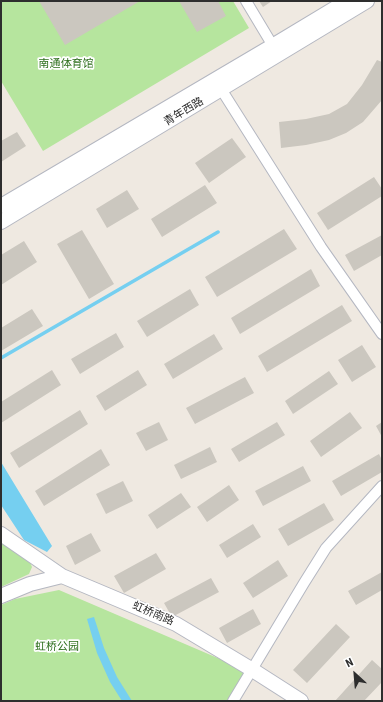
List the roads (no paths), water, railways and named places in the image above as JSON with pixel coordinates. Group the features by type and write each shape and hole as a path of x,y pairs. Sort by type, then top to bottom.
{"main road":[{"name":"青年西路","path":"1,222 221,89 347,1"},
{"name":"青年西路","path":"1,206 276,50 367,1"},
{"name":"虹桥南路","path":"1,534 62,576 176,624 252,669 301,701"},
{"path":"1,596 30,584 62,576"}],"street":[{"path":"246,1 276,50"},
{"path":"221,89 322,247 382,334"},
{"path":"233,701 326,548 382,486"}],"water":[{"path":"1,462 52,546 47,552 24,540 1,505"},
{"path":"94,617 104,648 117,677 132,701 122,701 110,682 97,653 87,619"}],"waterway":[{"path":"1,358 218,232"}],"park label":[{"name":"南通体育馆","path":"66,64"},
{"name":"虹桥公园","path":"57,647"}]}
